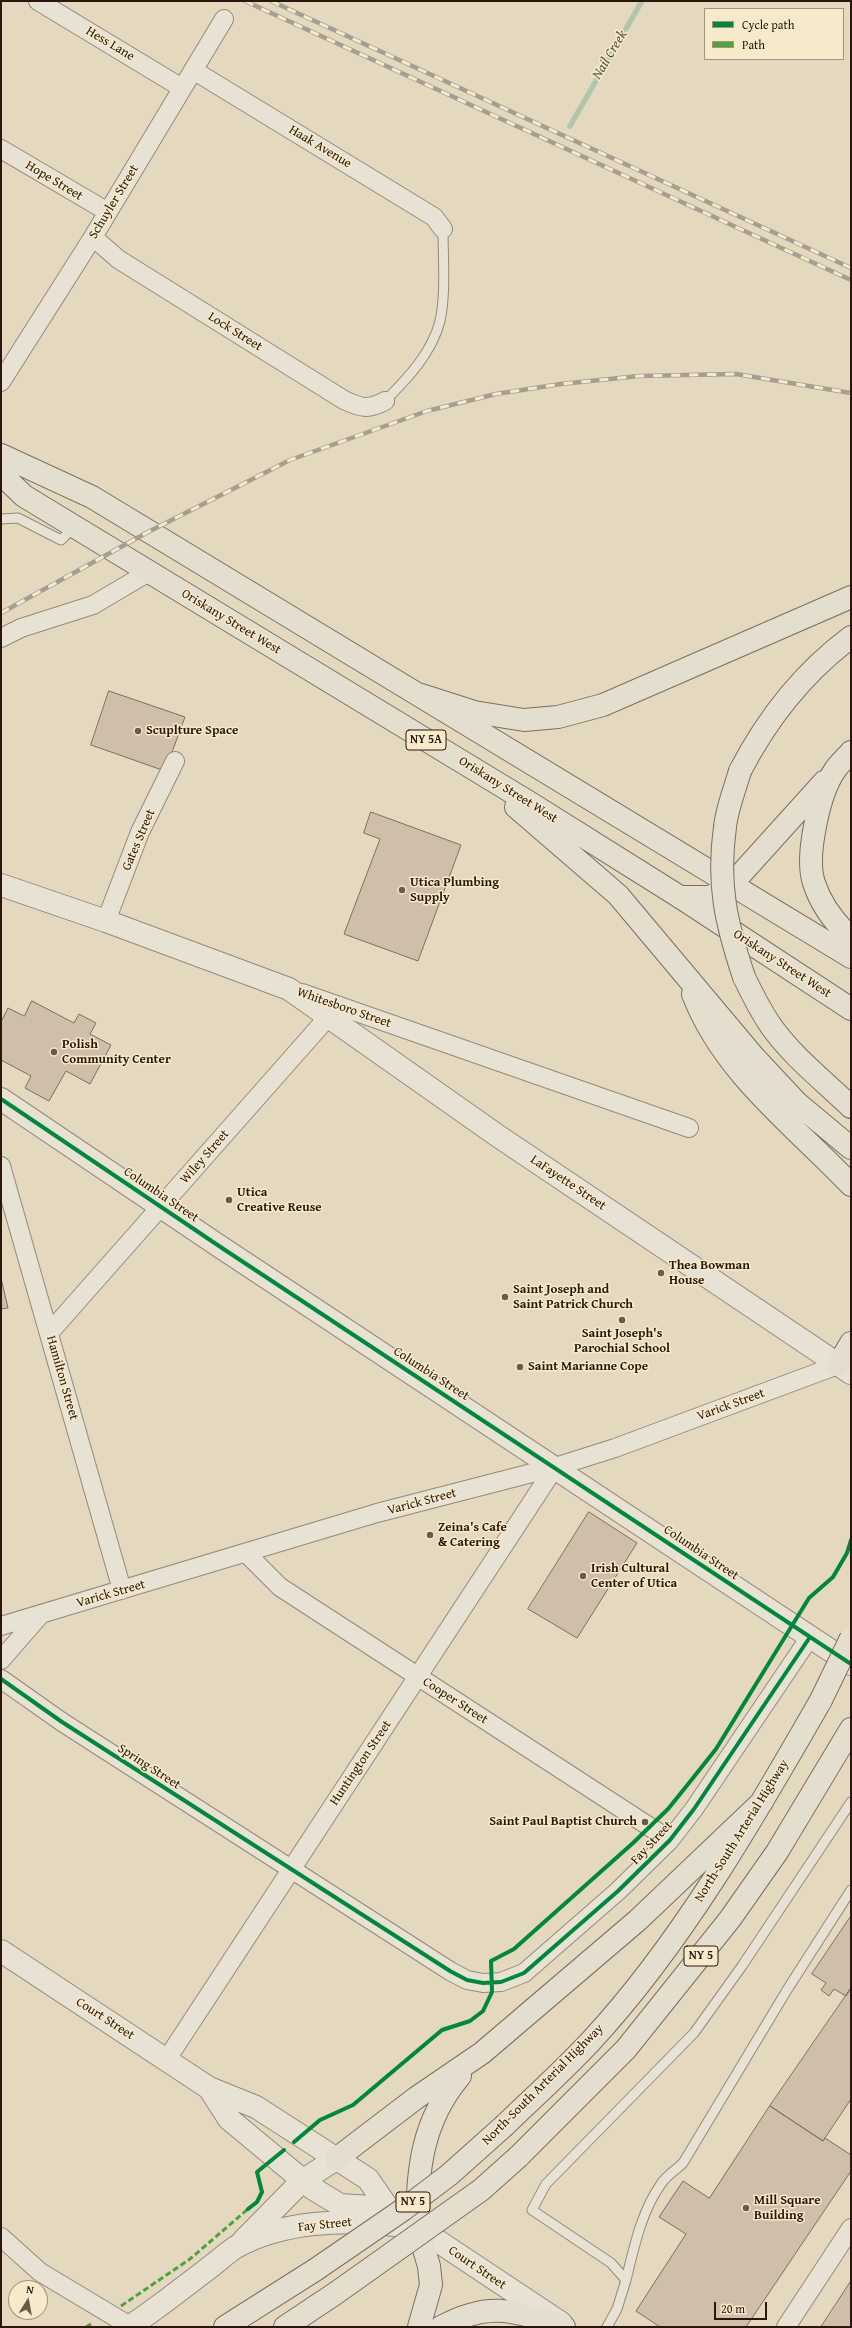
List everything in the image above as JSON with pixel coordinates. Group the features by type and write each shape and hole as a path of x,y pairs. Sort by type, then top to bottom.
{"main road":[{"name":"NY 5A","path":"1,455 92,497 851,957"},
{"name":"Oriskany Street West","path":"1,474 68,534 149,572 465,764 680,897 851,1009"},
{"path":"421,695 474,712 502,717 524,720 558,717 603,705 851,597"},
{"path":"851,637 787,697 756,739 740,771 725,825 721,870 722,893 729,933 744,977 756,1003 772,1027 794,1053 851,1107"},
{"path":"680,897 710,897 731,885 851,752"},
{"path":"465,764 618,895 685,972 754,1057 797,1103 851,1148"},
{"path":"834,771 818,810 811,861 813,882 824,907 851,938"},
{"path":"685,972 700,1013 735,1066 795,1132 851,1185"},
{"path":"744,977 791,1032 851,1086"},
{"path":"845,1369 851,1343"},
{"name":"North-South Arterial Highway","path":"224,2327 314,2270 409,2204 448,2174 505,2126 592,2041 635,1988 678,1931 762,1802 821,1700 851,1638"},
{"name":"NY 5","path":"285,2327 336,2293 481,2190 518,2157 626,2049 730,1919 777,1852 851,1729"},
{"path":"419,2327 431,2285 429,2266 417,2227 417,2184 422,2152 430,2127 442,2099 460,2076 482,2053 638,1920 762,1802"},
{"path":"336,2159 416,2098 482,2053"},
{"path":"441,2327 458,2318 476,2312 501,2309 566,2327"}],"street":[{"name":"Hess Lane","path":"38,1 182,88"},
{"name":"Schuyler Street","path":"1,382 93,237 224,19"},
{"name":"Haak Avenue","path":"193,70 434,217 443,229"},
{"name":"Hope Street","path":"1,149 108,212"},
{"name":"Lock Street","path":"93,237 118,259 344,400 358,406 373,407 385,401"},
{"path":"2,638 21,628 93,605 149,572"},
{"name":"Gates Street","path":"106,921 140,832 175,761"},
{"name":"Whitesboro Street","path":"1,885 106,921 289,989 689,1128"},
{"name":"LaFayette Street","path":"289,989 498,1136 845,1369"},
{"name":"Wiley Street","path":"50,1332 329,1016"},
{"name":"Columbia Street","path":"1,1099 161,1207 851,1664"},
{"name":"Hamilton Street","path":"1,1166 50,1332 122,1590"},
{"name":"Varick Street","path":"1,1626 377,1513 555,1467 845,1369"},
{"name":"Huntington Street","path":"167,2058 555,1467"},
{"name":"Cooper Street","path":"246,1553 280,1587 670,1840"},
{"path":"1,1660 41,1614"},
{"name":"Fay Street","path":"450,1971 467,1980 483,1983 501,1982 524,1973 618,1891 670,1840 694,1810 810,1637"},
{"name":"Spring Street","path":"1,1679 62,1722 290,1870 450,1971"},
{"name":"Court Street","path":"1,1951 167,2058 209,2088 256,2107 368,2180 388,2208 566,2327"},
{"name":"Court Street","path":"209,2088 229,2119 302,2181 340,2205 388,2208"},
{"name":"Fay Street","path":"129,2327 236,2247 302,2181 336,2159"},
{"name":"Fay Street","path":"236,2247 270,2233 301,2227 368,2222 417,2227"},
{"path":"786,2327 851,2228"},
{"path":"1,2236 40,2272 129,2327"}],"lane":[{"path":"385,401 406,380 425,355 440,322 443,229"},
{"path":"1,519 18,518 68,534"},
{"path":"626,2280 611,2263 532,2210 546,2184 694,2033 742,1966 851,1802"},
{"path":"607,2327 617,2309 641,2226 649,2205 661,2184 683,2163 786,1990 851,1890"}],"building":[{"name":"Scuplture Space","path":"109,691 185,717 165,771 91,745"},
{"name":"Utica Plumbing Supply","path":"371,812 461,845 418,961 344,934 380,839 364,833"},
{"name":"Polish Community Center","path":"32,1001 74,1023 79,1014 96,1023 90,1034 111,1045 90,1084 66,1071 49,1101 25,1088 31,1076 1,1060 1,1022 8,1008 24,1016"},
{"path":"1,1278 8,1308 1,1309"},
{"name":"Irish Cultural Center of Utica","path":"589,1512 637,1543 577,1638 528,1609"},
{"path":"851,1916 851,1988 846,1996 834,1989 829,1996 821,1990 826,1983 812,1974"},
{"path":"851,1988 851,2099 823,2141 770,2106"},
{"name":"Mill Square Building","path":"770,2106 823,2141 825,2138 851,2155 851,2171 746,2327 660,2327 636,2311 686,2234 659,2217 683,2181 709,2198"},
{"path":"851,2281 851,2327 821,2327"}],"waterway":[{"name":"Nail Creek","path":"570,126 642,1"}],"railway":[{"path":"245,1 851,280"},
{"path":"271,1 851,268"},
{"path":"1,613 148,532 290,460 427,411 496,394 561,384 639,376 736,374 851,393"}],"marked path":[{"path":"121,2306 190,2259 248,2209"},
{"path":"86,2327 91,2324"}],"cycle path":[{"path":"1,1099 219,1246 851,1664"},
{"path":"294,2142 320,2120 353,2105 442,2030 470,2021 483,2011 492,1992 491,1961 514,1949 633,1843 668,1809 716,1749 809,1598 833,1577 847,1553 851,1540"},
{"path":"1,1679 62,1722 450,1971 467,1980 483,1983 501,1982 524,1973 618,1891 670,1840 694,1809 810,1637"},
{"path":"248,2209 257,2202 262,2192 257,2172 284,2150"}],"place":[{"name":"Scuplture Space","path":"138,731"},
{"name":"Utica Plumbing Supply","path":"402,890"},
{"name":"Polish Community Center","path":"54,1052"},
{"name":"Utica Creative Reuse","path":"229,1200"},
{"name":"Thea Bowman House","path":"661,1273"},
{"name":"Saint Joseph and Saint Patrick Church","path":"505,1297"},
{"name":"Saint Joseph's Parochial School","path":"622,1320"},
{"name":"Saint Marianne Cope","path":"520,1367"},
{"name":"Zeina's Cafe & Catering","path":"430,1535"},
{"name":"Irish Cultural Center of Utica","path":"583,1576"},
{"name":"Saint Paul Baptist Church","path":"645,1822"},
{"name":"Mill Square Building","path":"746,2208"}]}
